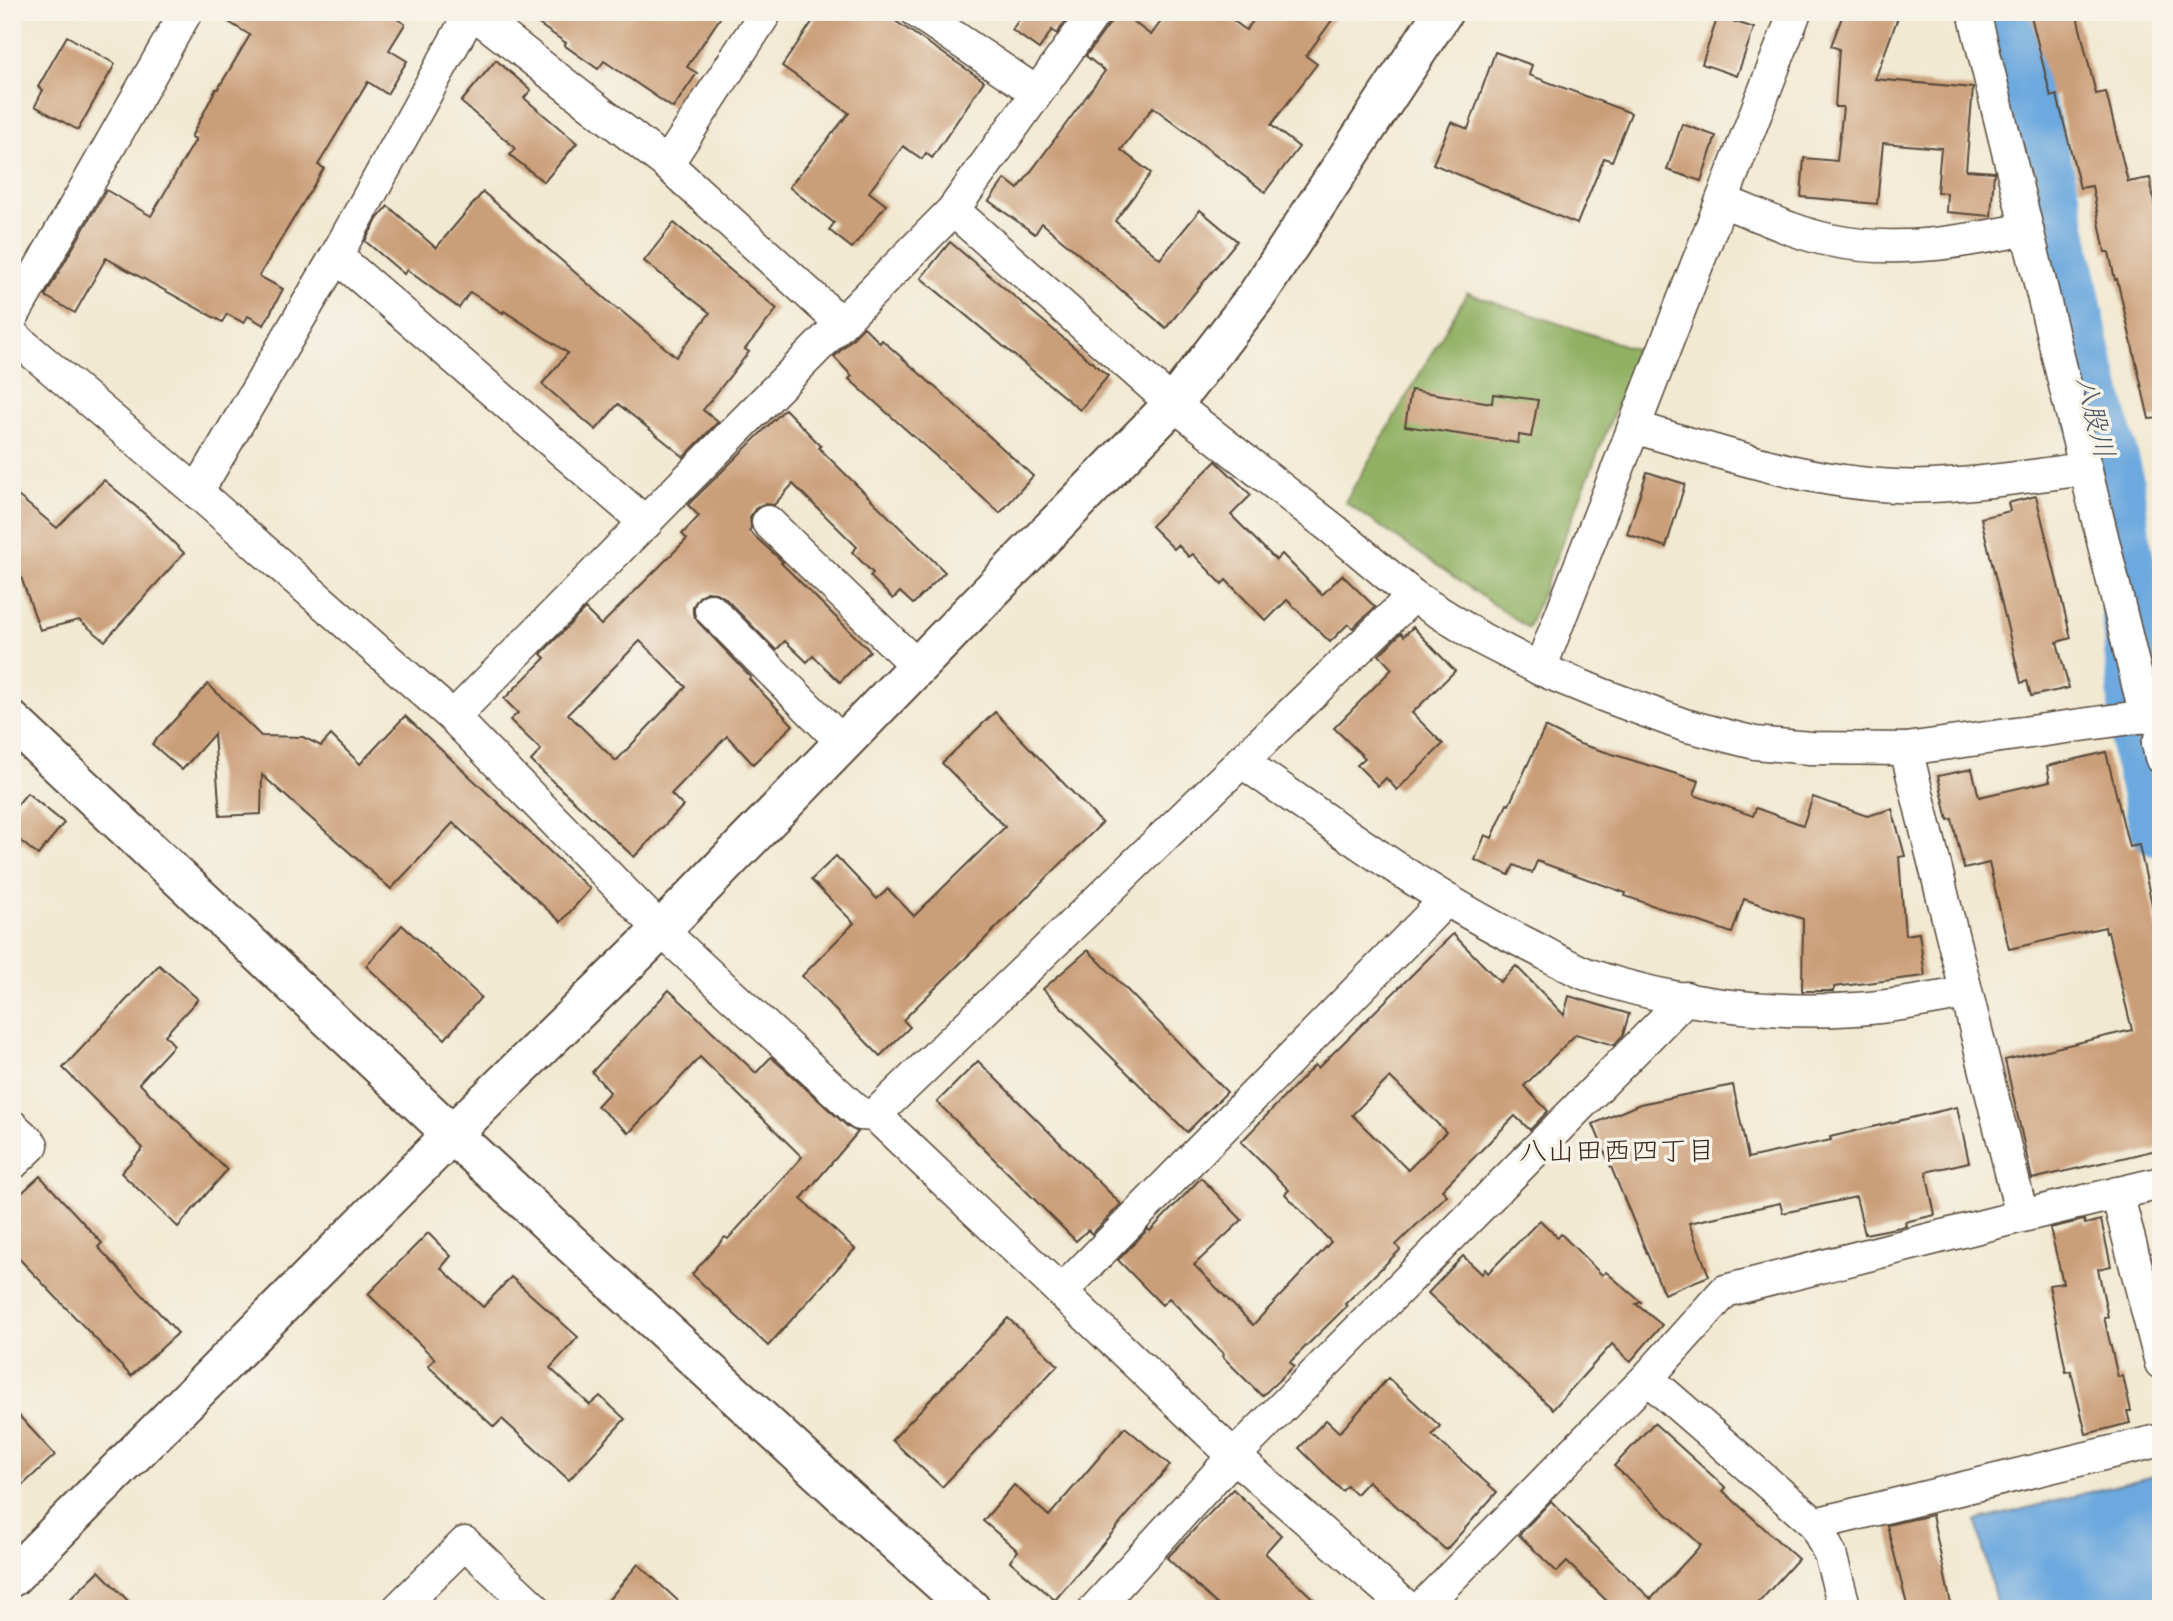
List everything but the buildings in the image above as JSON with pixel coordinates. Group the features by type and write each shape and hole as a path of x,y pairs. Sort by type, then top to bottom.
{"street":[{"path":"12,317 186,12"},
{"path":"197,492 336,256 472,12 667,164 841,323"},
{"path":"667,164 766,12"},
{"path":"917,12 1036,92"},
{"path":"453,717 953,210 1095,12"},
{"path":"12,1577 452,1133 661,930 1173,404 1257,295 1443,12"},
{"path":"1539,668 1795,12"},
{"path":"953,210 1173,404 1334,530 1413,596 1482,639 1539,668 1684,725 1755,743 1810,748 1906,750 2156,733 2086,469 1974,12"},
{"path":"1722,201 1829,240 1877,245 1931,245 2027,229"},
{"path":"336,256 646,523"},
{"path":"12,335 197,492 453,717 661,930 860,1114 875,1115 1234,1456 1409,1609"},
{"path":"1634,427 1782,468 1841,480 1891,485 1931,486 2086,469"},
{"path":"768,522 918,667"},
{"path":"875,1115 1413,596"},
{"path":"711,610 842,743"},
{"path":"12,721 452,1133 971,1609"},
{"path":"1906,750 2022,1216"},
{"path":"1241,761 1446,900 1508,935 1587,974 1643,990 1686,998 1797,1012 1870,1008 1966,993"},
{"path":"1061,1292 1446,900"},
{"path":"1096,1609 1234,1456 1686,998"},
{"path":"12,1126 32,1145 12,1164"},
{"path":"1420,1609 1647,1378 1725,1291 2161,1183"},
{"path":"2117,1193 2161,1363"},
{"path":"1647,1378 1815,1524 1830,1554 1845,1609"},
{"path":"1815,1524 2161,1440"},
{"path":"398,1609 465,1543 534,1609"}],"green space":[{"path":"1467,293 1639,350 1528,628 1345,502"}],"water":[{"path":"2161,1474 2161,1609 1998,1609 1976,1521"}],"waterway":[{"name":"八股川","path":"2004,12 2015,74 2047,189 2080,355 2111,474 2121,554 2132,599 2143,751 2161,826"}],"district":[{"name":"八山田西四丁目","path":"1617,1150"}]}
